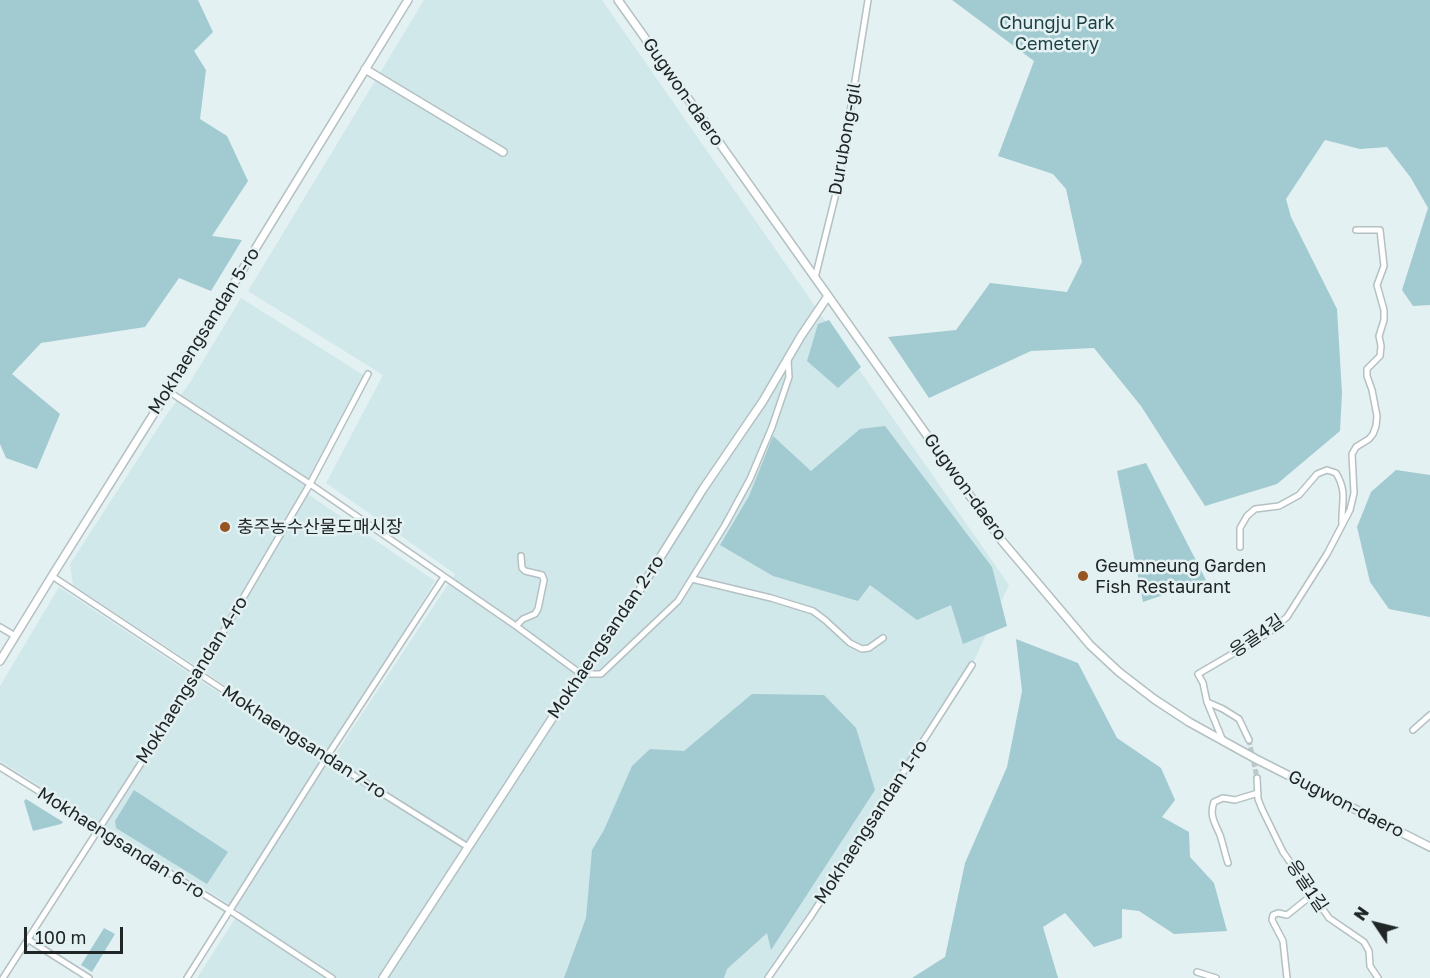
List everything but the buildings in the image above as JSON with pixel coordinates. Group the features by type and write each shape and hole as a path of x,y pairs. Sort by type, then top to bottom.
{"street":[{"name":"Mokhaengsandan 5-ro","path":"0,662 408,0"},
{"name":"Gugwon-daero","path":"618,0 1002,540 1090,645 1119,672 1189,722 1430,847"},
{"name":"Durubong-gil","path":"815,278 839,181 868,0"},
{"path":"365,69 503,152"},
{"name":"응골4길","path":"1223,741 1198,674 1268,633 1287,617 1327,554 1350,510 1354,493 1352,454 1356,447 1369,439 1376,426 1377,416 1367,369 1380,356 1379,336 1384,320 1384,310 1377,285 1384,266 1380,230 1356,230"},
{"name":"Mokhaengsandan 2-ro","path":"383,978 581,674 633,601 828,296"},
{"path":"168,391 310,484 581,674 601,674 678,601 725,525 750,479 772,427 789,377 788,358"},
{"name":"Mokhaengsandan 4-ro","path":"3,978 199,673 310,484 368,374"},
{"name":"응골4길","path":"1240,547 1240,528 1247,516 1255,509 1279,506 1299,495 1317,474 1327,470 1336,473 1344,491 1341,510 1342,526"},
{"path":"516,627 523,619 535,614 538,609 544,580 542,575 525,571 522,568 521,556"},
{"name":"Mokhaengsandan 7-ro","path":"52,576 326,758 468,847"},
{"path":"187,978 444,577"},
{"path":"692,579 771,598 813,611 850,643 862,649 869,648 883,638"},
{"path":"0,627 15,636"},
{"name":"Mokhaengsandan 1-ro","path":"768,978 972,665"},
{"path":"1207,702 1239,719 1249,740"},
{"path":"1413,730 1430,715"},
{"name":"Mokhaengsandan 6-ro","path":"0,767 229,910 332,978"},
{"name":"응골1길","path":"1257,778 1258,798 1283,852 1329,918 1364,942 1369,951 1370,966 1378,978"},
{"path":"1228,863 1220,835 1212,818 1211,809 1214,802 1223,798 1235,800 1258,793"},
{"path":"1287,978 1283,942 1272,920 1273,915 1278,913 1287,915 1312,895"},
{"path":"28,940 89,978"},
{"path":"1197,972 1216,978"}],"shaded area":[{"path":"424,0 602,0 1009,585 972,665 766,978 197,978 240,911 0,761 0,686 59,587 328,765 455,574 326,483 383,375 248,291"},
{"name":"충주농수산물도매시장","path":"241,298 365,376 302,490 435,581 328,753 73,585 70,564 165,417 189,384"}],"green space":[{"path":"0,0 198,0 213,32 194,51 206,70 200,119 227,136 248,181 212,236 242,240 211,291 179,278 145,327 41,343 12,374 60,414 37,469 6,458 0,444"},
{"name":"Chungju Park Cemetery","path":"952,0 1430,0 1430,305 1413,306 1402,290 1428,208 1411,178 1387,147 1360,149 1325,140 1286,199 1291,217 1337,309 1342,393 1340,431 1277,484 1205,506 1141,406 1094,348 1031,351 929,398 888,337 956,330 990,283 1067,292 1082,262 1066,189 1053,174 998,156 1034,61"},
{"path":"829,320 861,367 838,388 807,361 818,324"},
{"path":"885,426 992,567 1007,626 963,644 951,605 917,620 870,585 858,601 773,576 720,545 749,496 773,436 811,471 860,429"},
{"path":"1146,463 1206,580 1143,602 1117,471"},
{"path":"1396,470 1430,475 1430,617 1389,609 1370,582 1357,527 1371,492"},
{"path":"1016,639 1078,663 1117,738 1161,768 1175,800 1162,817 1189,832 1190,857 1214,883 1227,931 1174,934 1139,911 1122,909 1122,938 1094,947 1065,913 1043,927 1058,978 912,978 945,957 965,863 1007,767 1022,691"},
{"path":"752,694 824,695 856,728 875,790 771,950 767,933 727,969 724,978 564,978 586,918 592,850 604,830 632,766 650,749 684,751"},
{"path":"134,790 228,852 207,884 116,828 115,821"},
{"path":"26,799 63,822 33,831 24,801"},
{"path":"104,928 115,934 92,972 81,965"}],"tunnel":[{"path":"1249,740 1257,778"}],"place":[{"name":"충주농수산물도매시장","path":"225,527"},
{"name":"Geumneung Garden Fish Restaurant","path":"1083,576"}]}
